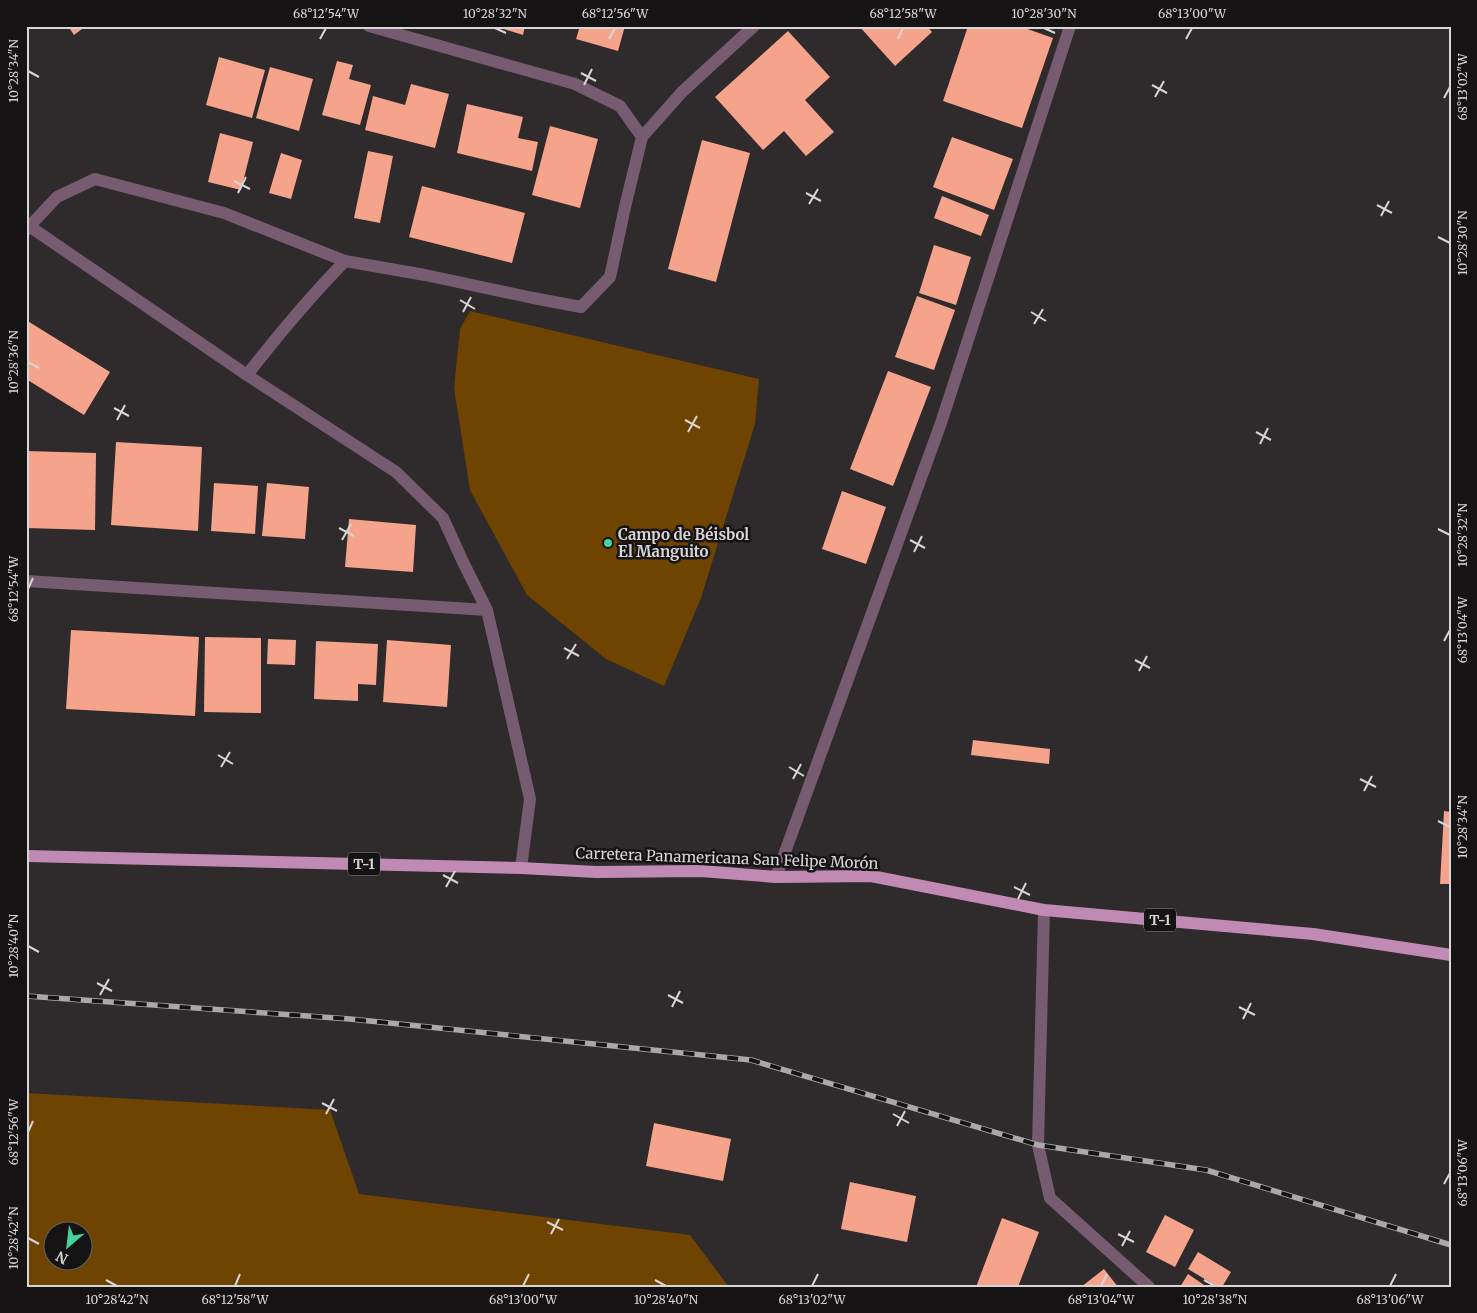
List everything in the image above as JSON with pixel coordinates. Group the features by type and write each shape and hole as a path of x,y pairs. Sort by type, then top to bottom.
{"main road":[{"name":"Carretera Panamericana San Felipe Morón","path":"26,856 521,868 596,872 701,871 776,877 871,876 1044,910 1313,934 1451,954"}],"street":[{"path":"369,26 575,84 620,106 642,137"},
{"path":"521,868 530,799 487,610 462,562 443,518 396,472 247,375 27,227 57,197 96,179 224,213 345,261 581,306 610,277 624,207 642,137 682,92 754,26"},
{"path":"776,877 941,423 1070,26"},
{"path":"247,375 310,298 345,261"},
{"path":"26,581 487,610"},
{"path":"1044,910 1038,1145 1050,1198 1149,1287"}],"shaded area":[{"name":"Campo de Béisbol El Manguito","path":"470,311 759,379 755,424 701,598 664,686 606,659 527,595 470,490 454,388 460,329"},
{"path":"26,1093 330,1110 359,1194 690,1235 729,1287 26,1287"}],"building":[{"path":"68,26 86,26 74,35"},
{"path":"494,26 525,26 523,35"},
{"path":"580,26 625,26 618,51 576,39"},
{"path":"859,26 927,26 932,32 895,66"},
{"path":"968,26 1019,26 1053,38 1022,128 943,101"},
{"path":"788,31 830,77 805,100 834,132 806,156 784,131 763,150 715,97"},
{"path":"219,57 265,70 252,118 206,105"},
{"path":"337,61 353,65 349,79 371,85 360,125 322,115"},
{"path":"270,67 313,79 299,131 256,118"},
{"path":"411,84 449,94 435,148 365,130 373,96 405,105"},
{"path":"467,104 523,117 518,138 538,142 532,171 457,153"},
{"path":"550,126 598,139 580,208 532,195"},
{"path":"220,133 253,142 241,190 208,182"},
{"path":"952,137 1013,159 994,210 933,187"},
{"path":"702,140 750,153 716,282 668,269"},
{"path":"368,151 393,156 380,223 354,218"},
{"path":"281,153 302,160 291,199 269,193"},
{"path":"422,186 525,213 512,263 409,237"},
{"path":"942,196 989,215 981,236 934,218"},
{"path":"934,245 971,257 956,305 919,293"},
{"path":"917,296 955,310 934,370 895,357"},
{"path":"26,320 110,372 84,415 26,379"},
{"path":"888,371 931,387 893,486 850,469"},
{"path":"116,442 202,447 198,531 111,525"},
{"path":"26,451 96,453 95,530 26,528"},
{"path":"214,483 258,486 255,534 211,531"},
{"path":"267,483 309,487 305,539 262,536"},
{"path":"842,491 886,507 866,564 822,549"},
{"path":"349,519 416,525 413,572 345,567"},
{"path":"71,630 199,637 195,716 66,709"},
{"path":"205,637 261,638 261,713 204,712"},
{"path":"268,639 296,640 295,665 267,664"},
{"path":"387,640 451,645 447,707 383,702"},
{"path":"316,641 378,644 376,685 358,684 358,701 314,699"},
{"path":"973,740 1050,749 1049,764 971,755"},
{"path":"1444,811 1451,812 1451,884 1440,884"},
{"path":"654,1123 731,1139 723,1181 646,1166"},
{"path":"850,1182 916,1196 907,1242 841,1229"},
{"path":"1165,1215 1194,1230 1175,1267 1146,1252"},
{"path":"1002,1218 1039,1232 1018,1287 976,1287"},
{"path":"1198,1252 1231,1272 1222,1287 1218,1287 1188,1269"},
{"path":"1104,1269 1118,1287 1081,1287"},
{"path":"1188,1274 1207,1287 1180,1287"}],"railway":[{"path":"26,996 350,1019 751,1060 1038,1145 1206,1170 1451,1245"}],"place":[{"name":"Campo de Béisbol El Manguito","path":"608,543"}]}
